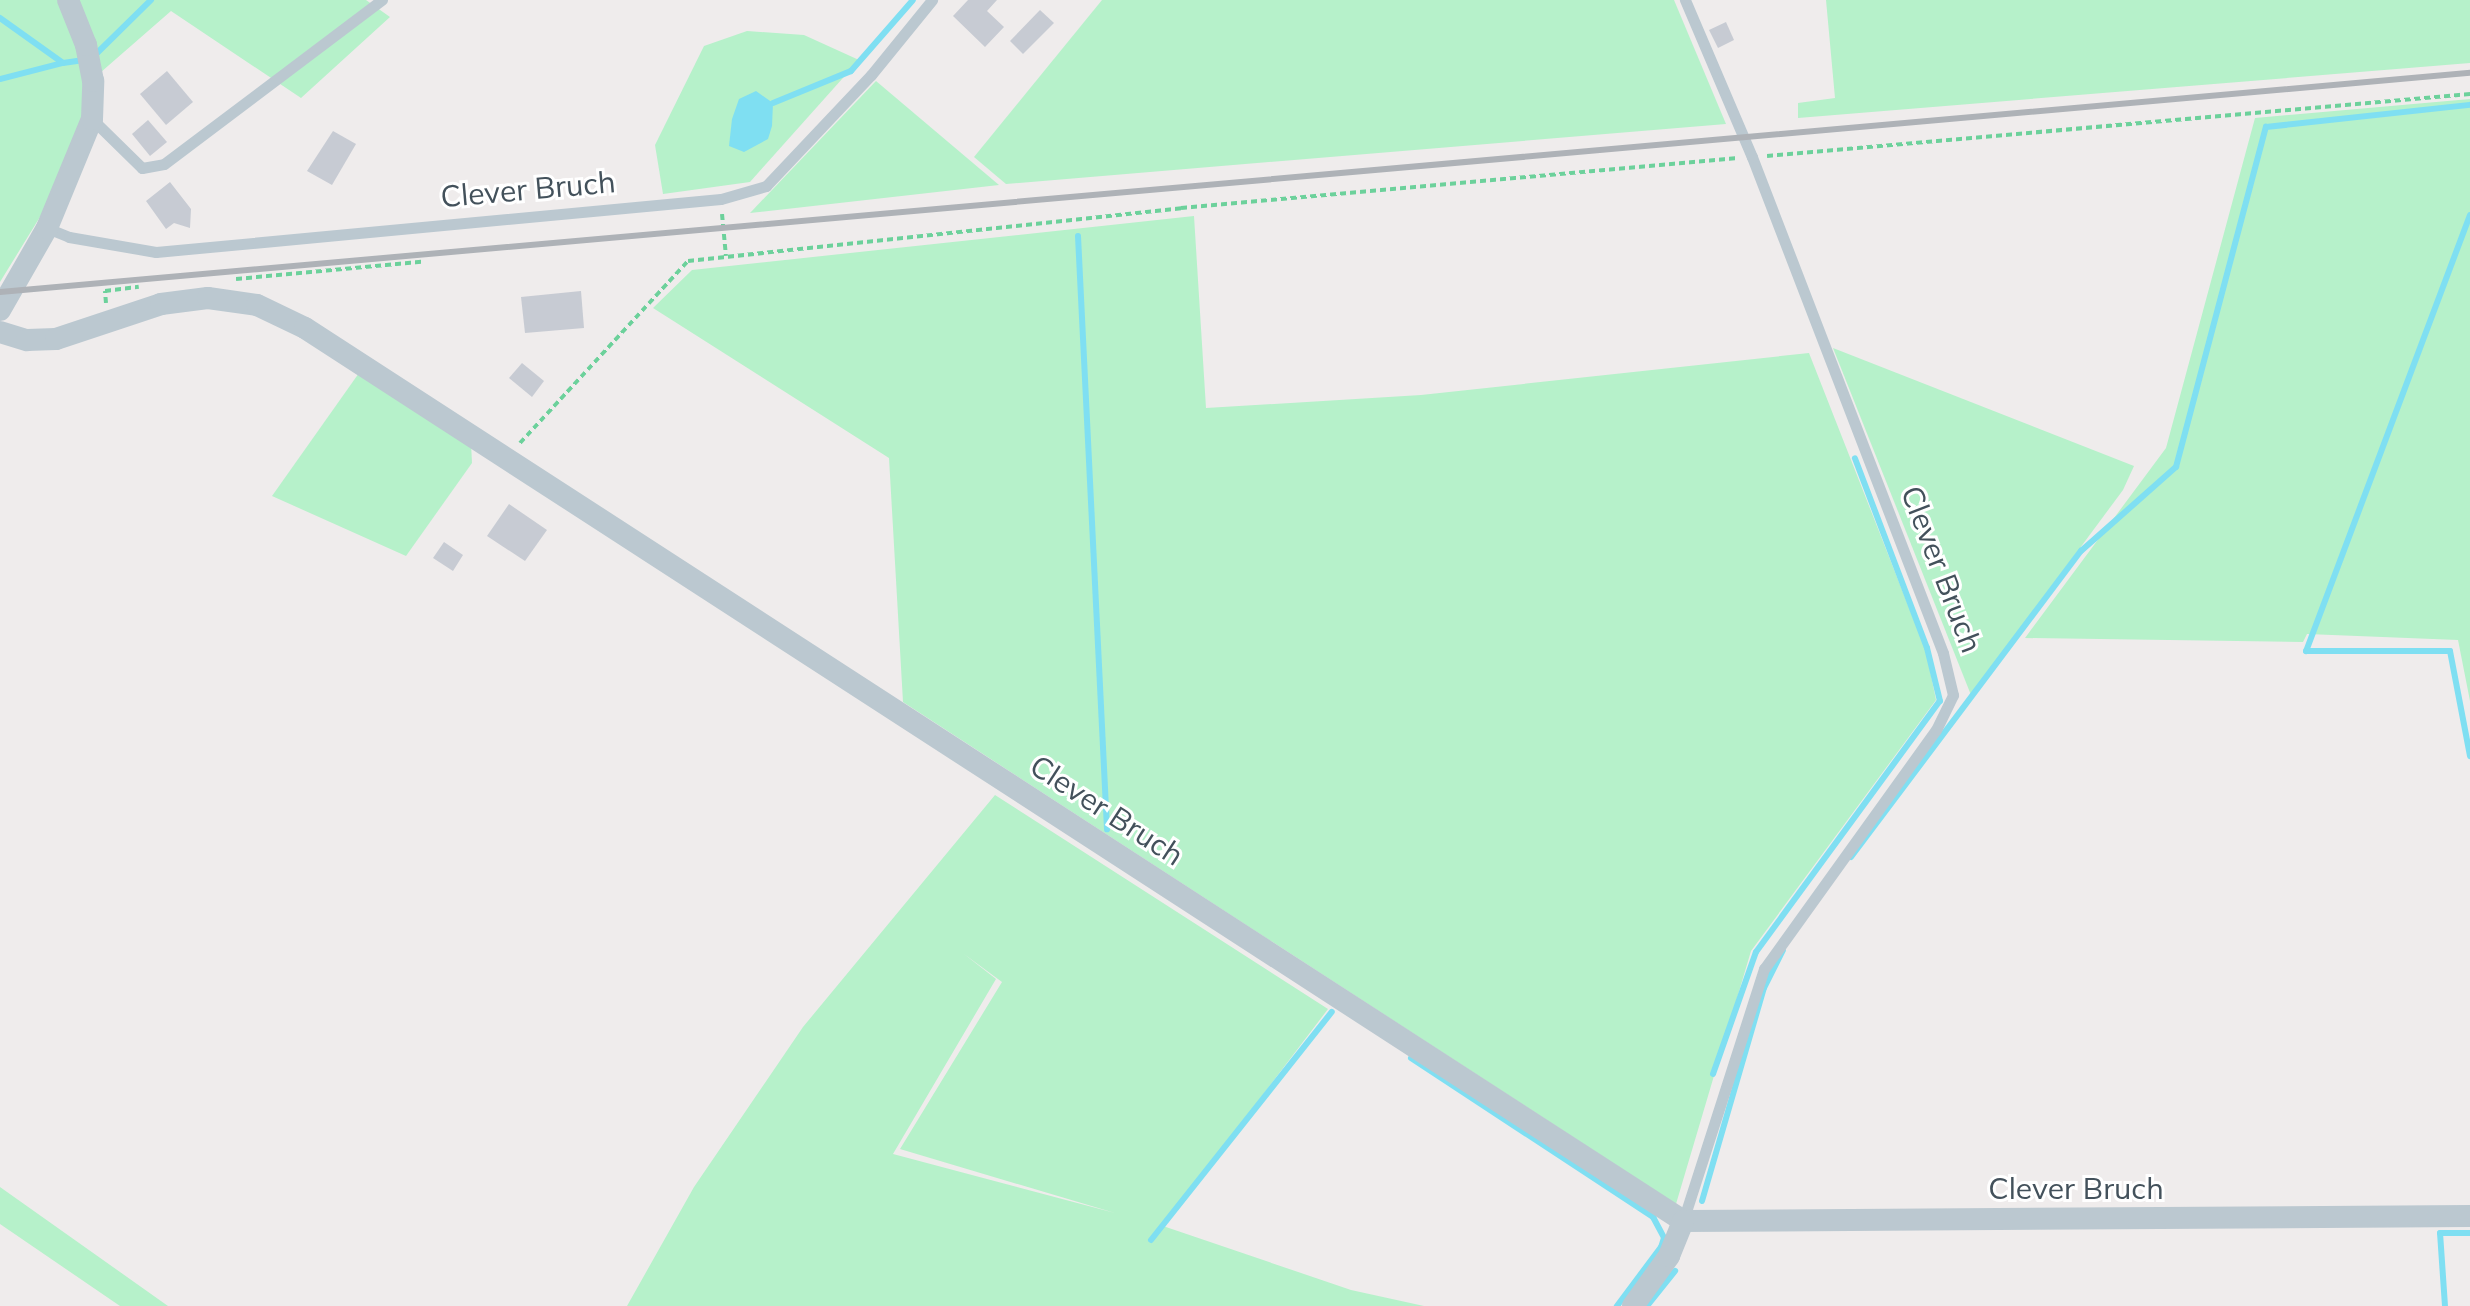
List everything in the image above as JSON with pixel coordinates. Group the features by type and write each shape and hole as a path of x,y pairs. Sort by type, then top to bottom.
{"street":[{"path":"0,310 47,228 92,119 93,81 86,45 68,0"},
{"name":"Clever Bruch","path":"0,332 27,340 56,339 161,304 208,298 257,305 305,328 1683,1221 2470,1216"},
{"name":"Clever Bruch","path":"1633,1306 1669,1256 1683,1221"}],"lane":[{"path":"92,119 142,168 164,164 382,0"},
{"name":"Clever Bruch","path":"47,228 69,237 156,252 721,199 766,186 932,0"},
{"name":"Clever Bruch","path":"1683,1221 1764,969 1936,730 1953,695 1943,653 1752,157 1685,0"}],"path":[{"path":"502,455 688,261 1752,157 2470,94"},
{"path":"721,199 726,256"},
{"path":"221,280 421,262"},
{"path":"113,290 145,287"}],"green space":[{"path":"0,0 366,0 390,17 301,98 171,11 85,86 81,136 67,173 0,282"},
{"path":"1102,0 1674,0 1726,124 1006,184 974,157"},
{"path":"1826,0 2470,0 2470,63 1798,118 1798,103 1835,98"},
{"path":"747,31 804,35 859,60 750,182 663,194 655,145 704,46"},
{"path":"876,81 999,185 750,213"},
{"path":"2470,99 2470,701 2458,640 2307,634 2303,642 2025,638 2166,448 2255,118"},
{"path":"1194,216 1206,408 1421,395 1809,353 1926,651 1936,700 1751,951 1676,1204 903,702 889,458 653,308 692,270"},
{"path":"1833,348 2134,466 2123,490 1971,695"},
{"path":"359,373 471,443 472,463 406,556 272,496"},
{"path":"995,795 1328,1009 1163,1226 1351,1290 1424,1306 627,1306 694,1187 803,1027","holes":["964,954 1002,982 900,1149 1115,1213 893,1154 996,979"]},
{"path":"0,1187 168,1306 120,1306 0,1224"}],"water":[{"path":"756,91 773,103 772,126 768,139 744,152 729,146 732,119 739,99"}],"building":[{"path":"968,0 997,0 987,11 1004,27 985,47 953,16"},
{"path":"1040,10 1054,23 1023,54 1010,41"},
{"path":"1726,22 1734,40 1718,48 1709,30"},
{"path":"167,71 193,102 166,125 140,94"},
{"path":"148,120 167,142 150,156 132,134"},
{"path":"333,131 356,144 332,185 307,171"},
{"path":"170,182 191,209 190,228 174,223 166,229 146,201"},
{"path":"581,291 584,328 525,333 521,297"},
{"path":"522,363 544,381 532,397 509,378"},
{"path":"509,504 547,530 525,561 487,536"},
{"path":"444,542 463,555 453,571 433,558"}],"waterway":[{"path":"94,56 151,0"},
{"path":"773,103 851,71 913,0"},
{"path":"0,18 63,63 84,60"},
{"path":"0,79 63,63"},
{"path":"1851,857 2081,551 2176,467 2266,127 2470,105"},
{"path":"2470,215 2306,651 2450,651 2470,756"},
{"path":"1078,236 1107,829"},
{"path":"1713,1074 1756,952 1940,701 1927,648 1855,458"},
{"path":"1702,1201 1764,988 1783,950"},
{"path":"1151,1240 1332,1012"},
{"path":"1411,1058 1653,1217 1664,1238 1661,1247 1617,1306"},
{"path":"2445,1306 2440,1233 2470,1233"},
{"path":"1647,1306 1675,1271"}],"railway":[{"path":"0,292 2470,73"}]}
